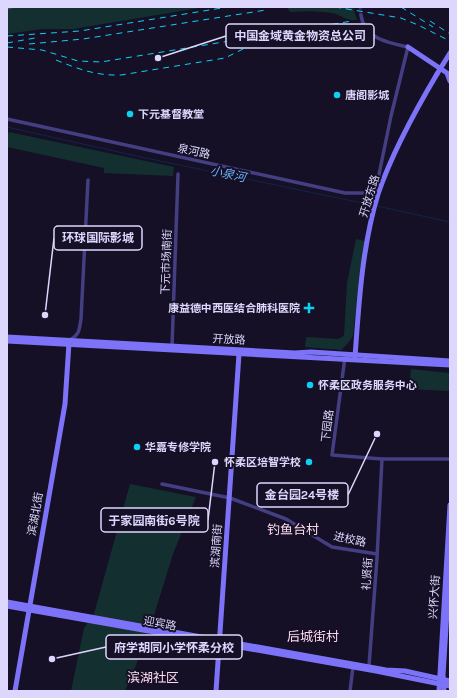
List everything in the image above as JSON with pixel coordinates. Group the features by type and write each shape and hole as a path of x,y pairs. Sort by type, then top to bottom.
{"main road":[{"path":"408,47 448,73 450,81"},
{"name":"开放东路","path":"355,357 360,284 378,196 395,154 419,104 450,54"},
{"name":"开放路","path":"7,337 70,342 345,357"},
{"name":"开放路","path":"7,341 70,342"},
{"name":"滨湖北街","path":"15,691 64,404 70,342"},
{"name":"开放路","path":"172,348 239,354 450,361"},
{"name":"滨湖南街","path":"216,691 239,354"},
{"name":"开放路","path":"355,357 450,365"},
{"name":"兴怀大街","path":"439,691 449,566 450,504"},
{"name":"迎宾路","path":"7,602 28,608"},
{"name":"迎宾路","path":"7,606 28,608 353,667 441,681 450,680"},
{"name":"迎宾路","path":"219,642 369,666 441,681 450,686"},
{"name":"兴怀大街","path":"441,681 444,691"}],"street":[{"path":"362,15 362,20 366,28 374,36 384,42 408,47 391,116 376,188 378,196"},
{"name":"泉河路","path":"7,119 345,193 378,196"},
{"name":"下元市场南街","path":"172,348 178,174"},
{"path":"70,342 79,332 81,319 88,180"},
{"name":"下园路","path":"345,357 332,455 382,459 450,459"},
{"name":"礼贤街","path":"369,666 382,459"},
{"name":"进校路","path":"162,484 230,498 286,519 332,547 377,554"},
{"path":"350,691 353,667"}],"green space":[{"path":"7,7 205,7 73,29 42,29 7,34"},
{"path":"287,7 353,7 357,20 349,20 327,12 290,12"},
{"path":"9,132 174,167 173,176 104,173 104,168 7,147"},
{"path":"356,239 365,241 359,277 353,336 341,350 305,347 306,337 338,339 344,336 347,283"},
{"path":"411,369 449,373 450,391 409,389"},
{"path":"130,484 196,497 173,554 146,641 125,691 71,691 84,628 94,614"}],"waterway":[{"name":"小泉河","path":"7,127 141,157 372,205"},
{"name":"小泉河","path":"377,206 450,222"}],"tunnel":[{"path":"360,7 361,15"}],"railway":[{"path":"7,36 80,31 228,7"},
{"path":"335,7 401,18 450,41"},
{"path":"401,7 433,27"},
{"path":"29,44 83,39 266,10"},
{"path":"7,47 42,50 78,61 101,62 352,21"},
{"path":"430,21 450,34"},
{"path":"7,43 35,38"},
{"path":"56,60 88,71 121,75 225,58 263,39"}],"place":[{"name":"中国金域黄金物资总公司","path":"158,58"},
{"name":"唐阁影城","path":"337,95"},
{"name":"下元基督教堂","path":"130,114"},
{"name":"康益德中西医结合肺科医院","path":"309,308"},
{"name":"环球国际影城","path":"45,315"},
{"name":"怀柔区政务服务中心","path":"310,385"},
{"name":"金台园24号楼","path":"377,434"},
{"name":"华嘉专修学院","path":"137,447"},
{"name":"于家园南街6号院","path":"215,462"},
{"name":"怀柔区培智学校","path":"309,462"},
{"name":"府学胡同小学怀柔分校","path":"52,659"}],"district":[{"name":"钓鱼台村","path":"293,529"},
{"name":"后城街村","path":"313,636"},
{"name":"滨湖社区","path":"153,677"}]}
